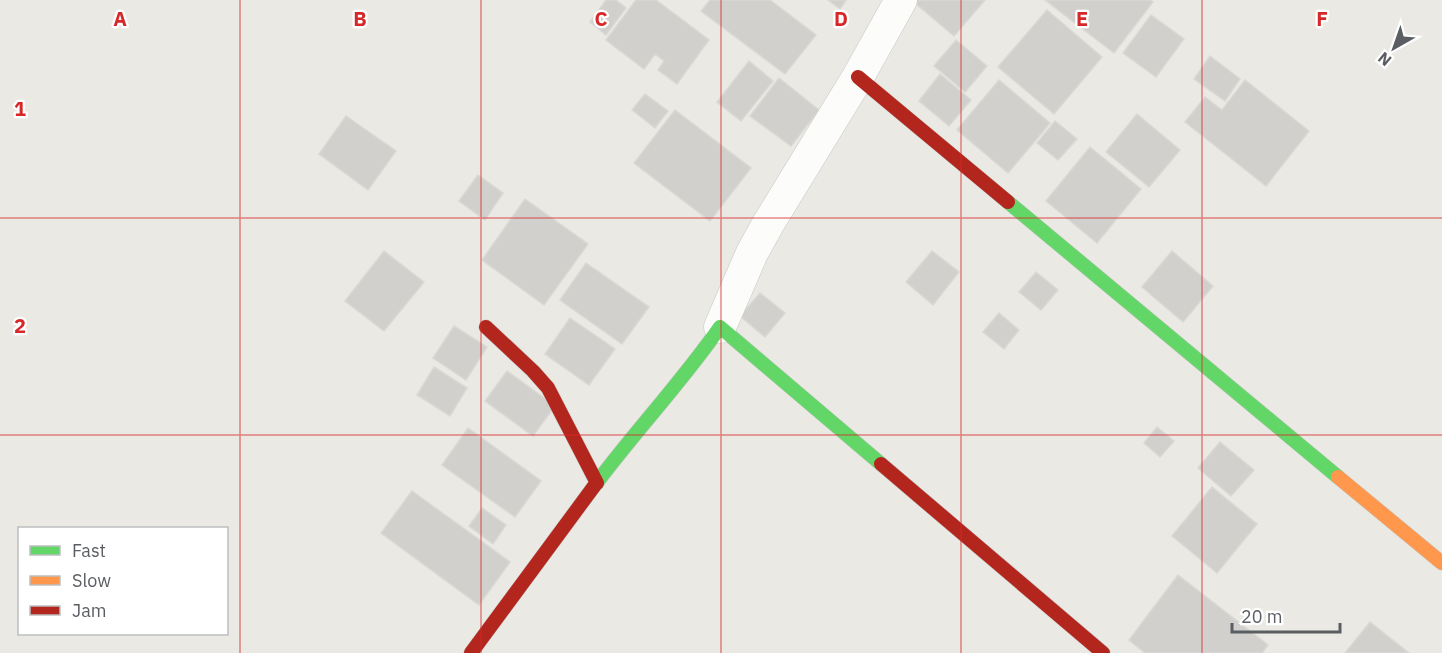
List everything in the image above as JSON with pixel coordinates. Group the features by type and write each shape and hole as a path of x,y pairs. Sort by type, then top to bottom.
{"street":[{"path":"471,653 597,483 698,358 720,327 752,253 768,224 858,77 901,0"},
{"path":"858,77 1442,563"},
{"path":"486,327 533,370 548,388 597,483"},
{"path":"720,327 1103,653"}],"building":[{"path":"606,0 616,0 626,8 606,35 590,22"},
{"path":"636,0 656,0 709,40 677,84 658,70 664,61 655,54 644,69 606,40"},
{"path":"710,0 770,0 816,35 785,74 701,11"},
{"path":"828,0 846,0 840,9"},
{"path":"917,0 985,0 954,36 915,3"},
{"path":"1045,0 1150,0 1153,2 1114,53"},
{"path":"1047,10 1102,57 1054,114 998,67"},
{"path":"1151,15 1184,39 1156,77 1123,53"},
{"path":"956,40 987,66 965,92 934,66"},
{"path":"1210,56 1240,79 1225,101 1194,79"},
{"path":"749,61 773,81 741,121 717,102"},
{"path":"940,74 971,100 949,126 919,101"},
{"path":"779,78 819,110 791,146 750,116"},
{"path":"999,80 1050,123 1008,173 957,130"},
{"path":"1245,80 1309,131 1266,186 1185,122 1205,97 1222,110"},
{"path":"645,94 668,111 655,128 632,110"},
{"path":"675,110 751,168 710,221 634,163"},
{"path":"1137,114 1180,150 1149,187 1106,152"},
{"path":"346,116 396,151 368,190 319,154"},
{"path":"1055,121 1077,139 1058,160 1037,143"},
{"path":"1090,147 1141,189 1097,243 1046,201"},
{"path":"478,175 503,193 485,220 459,201"},
{"path":"525,199 588,244 544,305 482,260"},
{"path":"384,251 424,282 384,331 345,301"},
{"path":"932,251 959,272 933,305 906,282"},
{"path":"1172,251 1213,286 1183,322 1142,287"},
{"path":"586,263 649,307 622,344 560,300"},
{"path":"1036,272 1058,290 1041,310 1019,292"},
{"path":"760,293 785,313 765,337 740,316"},
{"path":"999,313 1019,330 1004,349 983,332"},
{"path":"570,318 615,349 589,385 545,354"},
{"path":"454,326 487,347 466,380 433,358"},
{"path":"434,367 467,388 450,416 417,395"},
{"path":"507,371 555,406 533,436 485,401"},
{"path":"1157,427 1174,441 1160,457 1144,443"},
{"path":"468,428 541,481 515,517 442,465"},
{"path":"1220,442 1254,470 1231,496 1198,468"},
{"path":"1212,487 1257,524 1217,573 1172,536"},
{"path":"412,491 510,562 479,605 381,533"},
{"path":"482,508 506,525 493,544 469,526"},
{"path":"1178,575 1268,645 1262,653 1145,653 1129,640"},
{"path":"1370,622 1409,653 1345,653"}],"traffic: fast":[{"path":"1008,202 1338,477"},
{"path":"595,485 720,327 881,464"}],"traffic: slow":[{"path":"1338,477 1442,563"}],"traffic: jam":[{"path":"858,77 1008,202"},
{"path":"486,327 548,388 597,483"},
{"path":"881,464 1103,653"},
{"path":"471,653 595,485"}]}
